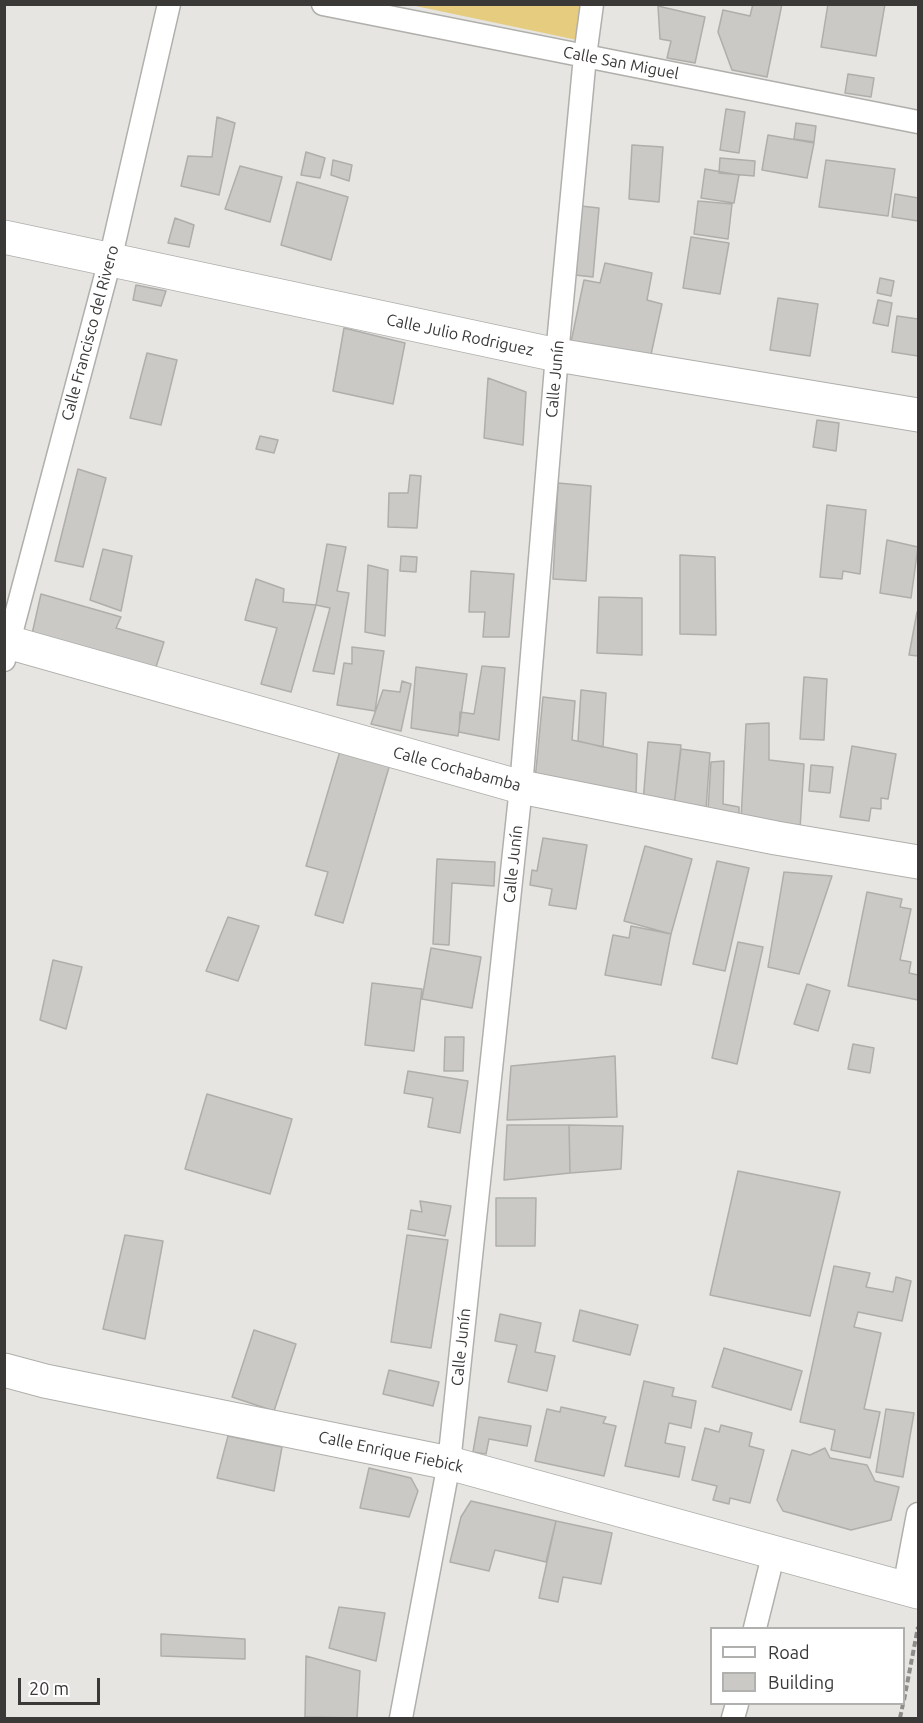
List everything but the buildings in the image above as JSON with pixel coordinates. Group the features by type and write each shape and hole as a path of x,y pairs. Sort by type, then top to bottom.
{"main road":[{"name":"Calle Julio Rodriguez","path":"4,237 557,355 918,415"},
{"name":"Calle Cochabamba","path":"6,648 522,787 776,838 918,862"},
{"name":"Calle Enrique Fiebick","path":"4,1370 45,1381 449,1463 911,1590"}],"street":[{"name":"Calle Francisco del Rivero","path":"6,648 110,260 169,4"},
{"name":"Calle San Miguel","path":"324,4 918,122"},
{"name":"Calle Junín","path":"401,1719 449,1463 522,787 557,355 585,56 592,4"},
{"path":"911,1590 918,1514"},
{"path":"755,1627 774,1552"}],"path":[{"path":"905,1692 918,1627"}],"shaded area":[{"path":"411,5 582,5 577,40"}]}
